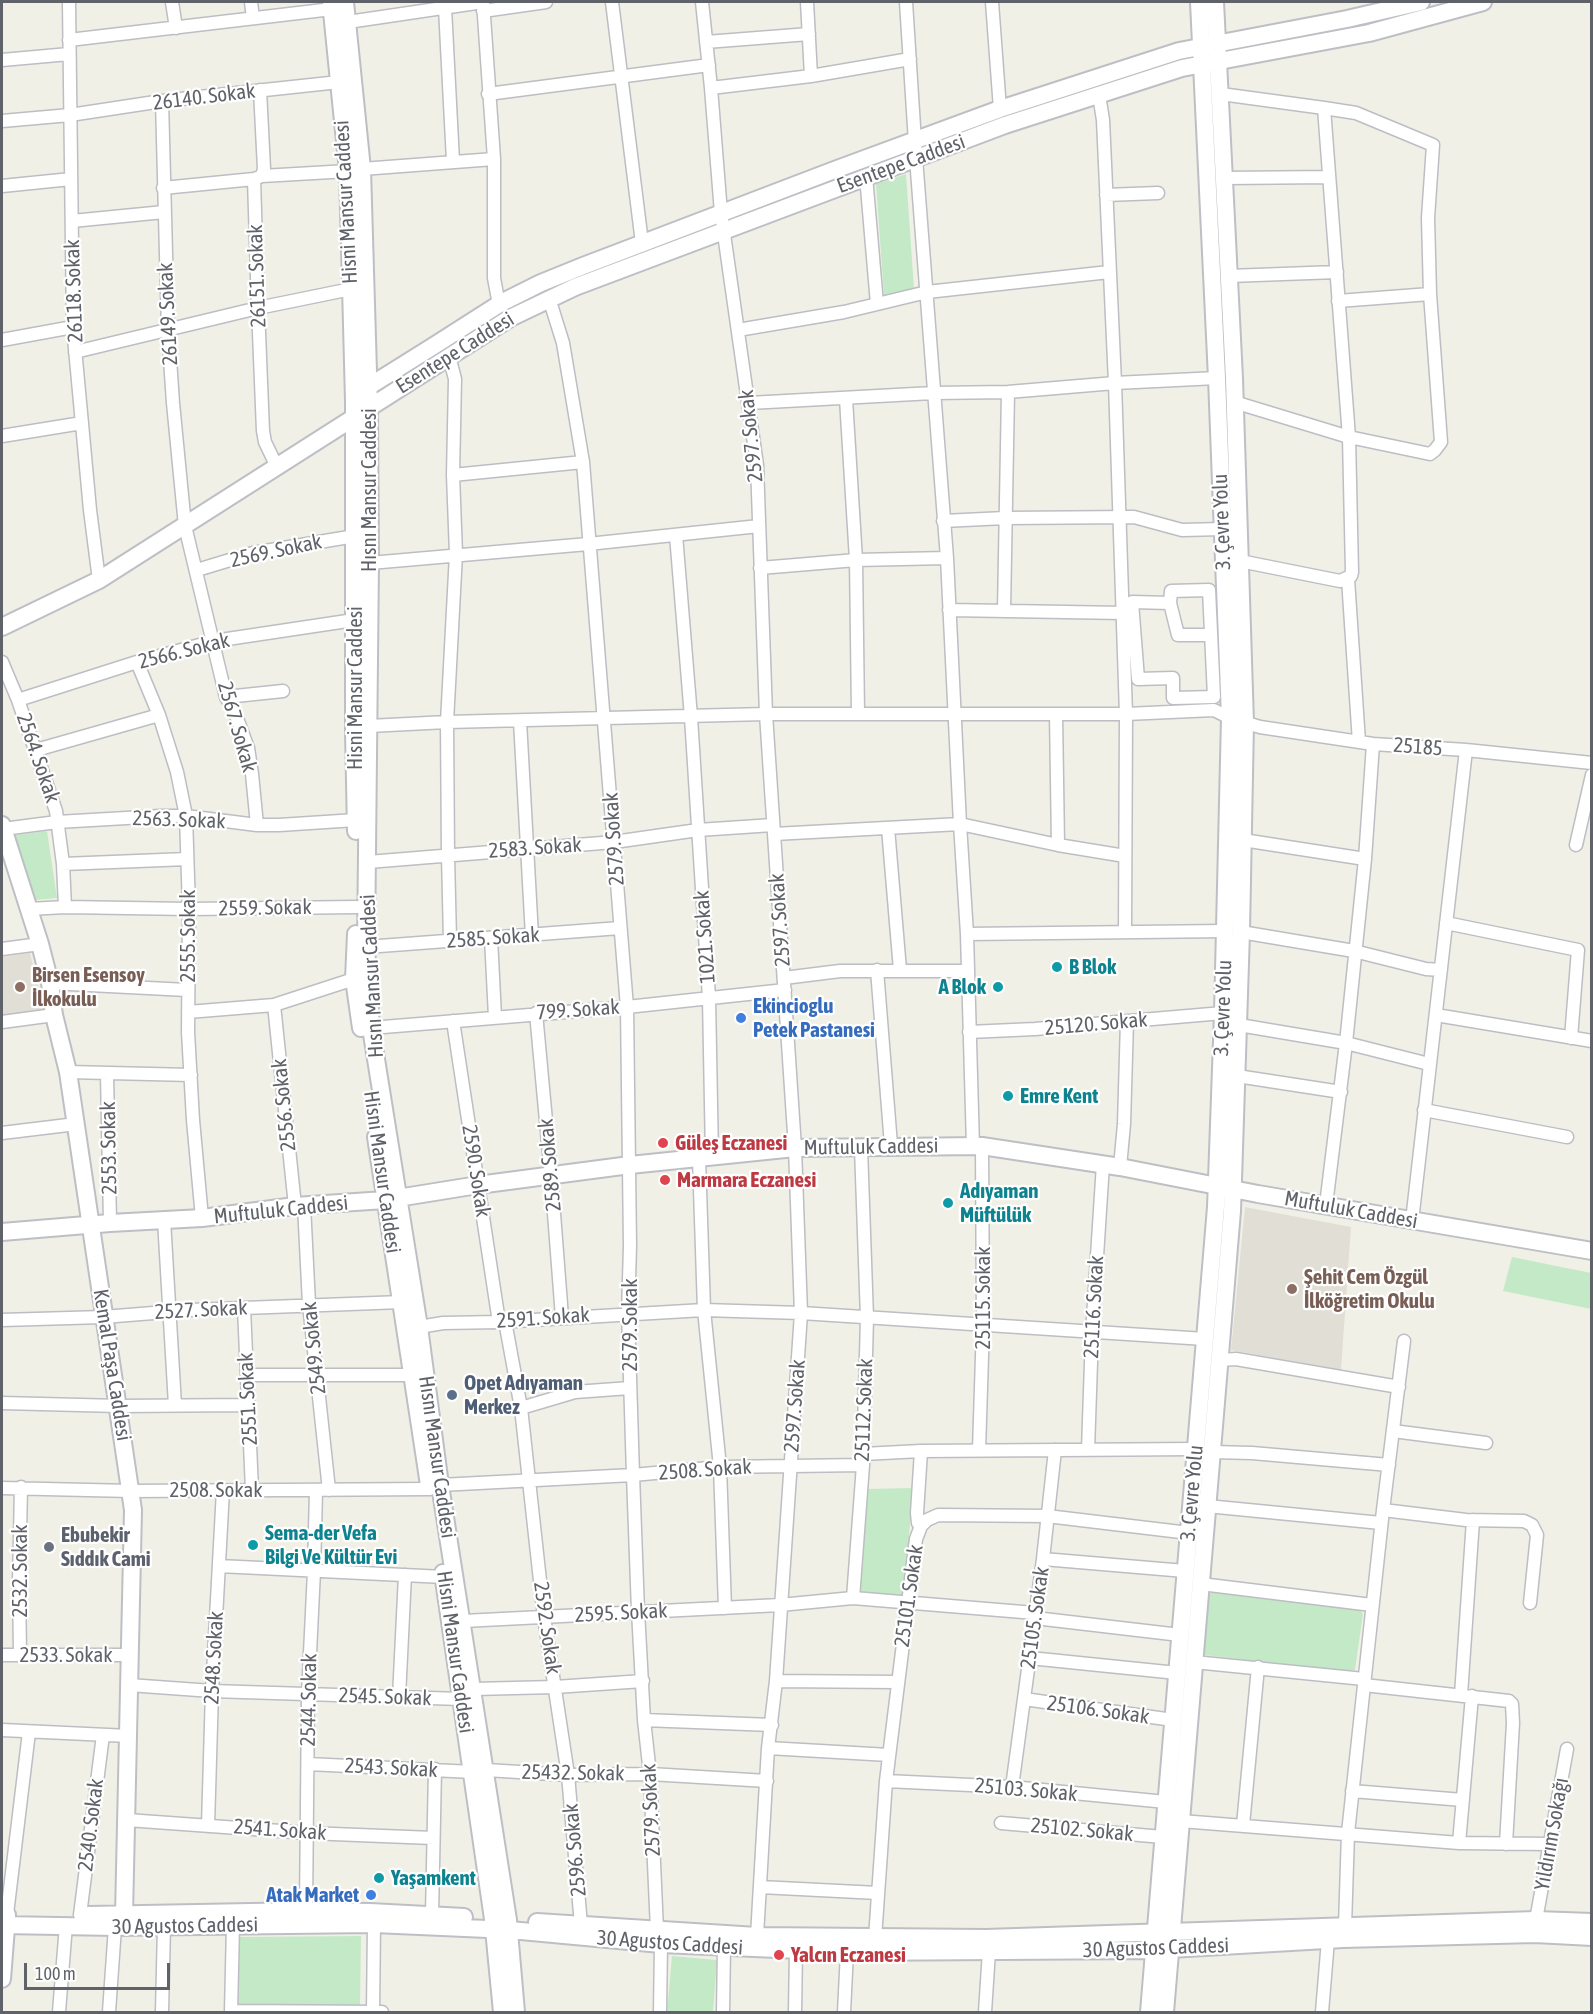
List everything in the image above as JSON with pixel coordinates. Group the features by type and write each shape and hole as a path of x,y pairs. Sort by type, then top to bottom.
{"main road":[{"name":"3. Çevre Yolu","path":"1199,2 1210,45"},
{"name":"3. Çevre Yolu","path":"1165,2013 1162,1941 1163,1837 1189,1533 1220,1360 1225,1188 1223,1013 1243,840 1237,721 1222,529 1210,45 1215,2"},
{"name":"Esentepe Caddesi","path":"2,627 99,580 369,406 510,318 549,298 915,141 1000,109 1179,51 1347,20 1418,2"},
{"name":"Esentepe Caddesi","path":"354,417 368,387 499,305 562,274 642,243 722,222 866,176 1005,125 1182,68 1369,33 1484,2"},
{"name":"Hısnı Mansur Caddesi","path":"336,4 348,22 369,406 370,563 366,947 371,1028 391,1199 419,1327 435,1487 463,1621 467,1694"},
{"name":"Hisni Mansur Caddesi","path":"336,4 339,82 355,170 351,289 357,907 354,979 391,1199 402,1302 413,1375 435,1487 444,1577 467,1694 502,1925 502,2013"},
{"name":"3. Çevre Yolu","path":"1149,2013 1181,1821 1207,1506 1204,1451 1205,1339 1225,1188 1237,1076 1239,1025 1233,931 1240,561 1221,94 1211,63"},
{"path":"367,355 375,364 384,366 432,347"},
{"name":"Kemal Paşa Caddesi","path":"2,827 6,856 29,909 40,944 68,1072 103,1317 131,1491 133,1510 127,1820 120,1921"},
{"name":"Muftuluk Caddesi","path":"2,1232 202,1218 299,1206 391,1199 630,1165 795,1148 978,1146 1103,1164 1326,1206 1592,1251"},
{"name":"30 Agustos Caddesi","path":"4,1919 120,1921 306,1911 432,1915 502,1925 659,1937 1162,1941 1328,1940 1535,1934 1592,1937"},
{"path":"2,1970 4,1919"},
{"name":"30 Agustos Caddesi","path":"120,1921 164,1926 581,1925 724,1947 847,1952 989,1951 1162,1941 1345,1926 1536,1920 1592,1922"},
{"path":"502,1925 516,2013"}],"street":[{"name":"26118. Sokak","path":"69,2 73,327 99,580"},
{"path":"172,2 176,28"},
{"path":"251,2 253,18"},
{"path":"348,22 445,8 546,2"},
{"path":"612,2 642,243"},
{"name":"2597. Sokak","path":"702,2 722,222 757,465 766,714 795,1148 801,1313 776,1681 768,1748 757,1936"},
{"path":"807,2 812,76"},
{"name":"25115. Sokak","path":"906,2 933,393 947,558 967,934 969,1032 978,1146 984,1325 979,1450"},
{"path":"992,2 1000,109"},
{"path":"69,40 253,18 336,4"},
{"path":"483,5 494,159 494,278 499,305"},
{"path":"445,8 453,161"},
{"path":"706,42 809,34"},
{"path":"2,60 69,54"},
{"path":"711,88 812,76 909,59"},
{"path":"488,94 709,65"},
{"name":"26140. Sokak","path":"2,122 70,116 162,100 339,82"},
{"name":"26151. Sokak","path":"260,90 264,169 258,178 258,308 263,431 265,442 277,467"},
{"path":"1221,94 1356,113 1433,145 1428,218 1430,294 1441,441 1430,454 1349,437 1234,402"},
{"path":"1099,95 1103,120 1123,613 1130,654 1138,679 1173,678 1173,698 1214,697 1209,590 1171,591 1170,603 1178,635 1211,636"},
{"name":"26149. Sokak","path":"162,100 168,330 185,526"},
{"path":"1324,108 1349,437 1352,573 1348,579 1359,742"},
{"path":"163,188 494,159"},
{"path":"866,176 877,304"},
{"path":"1225,178 1329,177"},
{"path":"2,186 71,179"},
{"path":"1106,195 1158,193"},
{"path":"72,221 164,212"},
{"path":"738,330 844,312 927,292 1109,272"},
{"path":"1229,276 1337,272"},
{"path":"75,352 258,308 351,289"},
{"path":"1338,301 1430,294"},
{"name":"2579. Sokak","path":"549,298 562,343 583,462 627,1007 630,1388 638,1611 659,1937 660,2013"},
{"path":"2,340 73,327"},
{"path":"449,356 454,379 453,475 456,554 447,722 450,941"},
{"path":"749,403 933,393 1008,392 1115,383 1217,378"},
{"path":"1004,610 1008,392"},
{"path":"846,399 856,560 858,714"},
{"path":"2,436 82,423"},
{"path":"453,475 583,462"},
{"path":"943,521 1119,517 1143,519 1182,530 1222,529"},
{"name":"2567. Sokak","path":"185,526 226,697 234,710 248,748 257,825"},
{"path":"370,563 759,526"},
{"name":"1021. Sokak","path":"676,535 691,717 709,998 704,1310 720,1467 725,1608"},
{"name":"2569. Sokak","path":"197,570 253,553 355,536"},
{"path":"760,568 856,560 947,558"},
{"path":"1240,561 1340,581 1348,579"},
{"path":"1125,931 1126,714 1132,602 1170,603"},
{"path":"949,610 1123,613"},
{"name":"2566. Sokak","path":"18,700 137,662 214,641 354,620"},
{"name":"2564. Sokak","path":"2,662 18,700 51,795 63,864 65,907"},
{"name":"2555. Sokak","path":"137,662 159,715 177,772 186,816 189,909 187,990 202,1218"},
{"path":"226,697 283,691"},
{"name":"25185","path":"369,726 766,714 1126,714 1214,710 1237,721 1260,727 1373,744 1466,750 1592,763"},
{"path":"1056,714 1058,845"},
{"path":"36,750 159,715"},
{"path":"520,721 532,936"},
{"path":"1326,1206 1341,1092 1365,859 1373,744"},
{"path":"1412,1221 1466,750"},
{"path":"1576,844 1592,775"},
{"name":"2563. Sokak","path":"2,827 186,816 257,825 356,820"},
{"name":"2583. Sokak","path":"368,862 528,847 614,842 698,830 888,828 960,824 1058,845 1125,856"},
{"path":"888,828 900,970"},
{"path":"1243,840 1365,859"},
{"path":"63,864 187,859"},
{"name":"2559. Sokak","path":"29,909 357,907"},
{"path":"1446,923 1578,950 1571,1038"},
{"name":"2585. Sokak","path":"366,947 620,928"},
{"path":"967,934 1233,931 1354,951 1426,969 1441,970"},
{"path":"491,938 495,1017"},
{"path":"2,949 40,944"},
{"path":"877,970 891,1146"},
{"name":"799. Sokak","path":"371,1028 709,998 840,971 968,971"},
{"path":"188,1012 274,1005 354,979"},
{"path":"50,983 187,990"},
{"name":"2556. Sokak","path":"274,1005 299,1206"},
{"name":"2589. Sokak","path":"536,1013 562,1317"},
{"name":"25120. Sokak","path":"969,1032 1035,1029 1223,1013"},
{"path":"2,1022 54,1015"},
{"path":"1436,1015 1592,1041"},
{"name":"2590. Sokak","path":"453,1021 478,1185 502,1321 521,1408"},
{"path":"1120,1167 1124,1124 1127,1021"},
{"path":"1239,1025 1346,1043 1429,1064"},
{"path":"68,1072 191,1075"},
{"name":"2553. Sokak","path":"107,1074 110,1223"},
{"path":"1237,1076 1341,1092"},
{"path":"1424,1110 1567,1137"},
{"path":"2,1133 76,1124"},
{"name":"25112. Sokak","path":"853,1598 863,1459 867,1318 861,1148"},
{"name":"25116. Sokak","path":"1088,1450 1092,1333 1103,1164"},
{"name":"2549. Sokak","path":"299,1206 316,1375 322,1490"},
{"path":"164,1220 175,1405"},
{"name":"2527. Sokak","path":"2,1320 103,1317 309,1304 402,1302"},
{"name":"2551. Sokak","path":"244,1308 252,1490"},
{"name":"2591. Sokak","path":"419,1327 443,1323 704,1310 801,1313 1205,1339"},
{"path":"1345,1926 1348,1833 1352,1791 1404,1341"},
{"path":"1220,1360 1236,1359 1399,1387"},
{"path":"247,1375 413,1375"},
{"path":"521,1408 575,1392 630,1388"},
{"path":"2,1403 119,1406 248,1405"},
{"name":"2592. Sokak","path":"521,1408 544,1617 568,1775"},
{"path":"1393,1431 1486,1443"},
{"name":"2508. Sokak","path":"2,1488 131,1491 435,1487 633,1475 720,1467 792,1466 921,1451 979,1450 1204,1451 1389,1465"},
{"name":"25105. Sokak","path":"1012,1787 1043,1559 1055,1450"},
{"path":"921,1451 917,1514 918,1523 921,1526"},
{"name":"2532. Sokak","path":"20,1655 21,1487"},
{"name":"2548. Sokak","path":"208,1826 212,1691 224,1490"},
{"name":"2544. Sokak","path":"306,1911 308,1694 314,1571 322,1490"},
{"path":"1207,1506 1382,1523"},
{"path":"1383,1510 1473,1520 1524,1521 1532,1525 1537,1534 1530,1603"},
{"name":"25101. Sokak","path":"875,1938 886,1781 910,1603 916,1539 921,1526 938,1515 1047,1516 1189,1533"},
{"path":"1459,1843 1463,1800 1473,1520"},
{"path":"1043,1559 1185,1571"},
{"path":"219,1566 444,1577"},
{"path":"399,1697 405,1575"},
{"path":"1201,1584 1372,1605"},
{"path":"780,1605 853,1598 1035,1616 1180,1635"},
{"name":"2595. Sokak","path":"463,1621 780,1605"},
{"name":"2533. Sokak","path":"2,1655 130,1655"},
{"path":"1030,1658 1177,1673"},
{"path":"1194,1662 1258,1667 1509,1701 1512,1704 1513,1723 1506,1844"},
{"path":"1243,1825 1258,1667"},
{"path":"776,1681 898,1682"},
{"name":"2545. Sokak","path":"129,1685 212,1691 399,1697 643,1682"},
{"name":"25106. Sokak","path":"1024,1699 1173,1720"},
{"path":"644,1720 772,1725"},
{"path":"2,1730 129,1736"},
{"path":"4,1919 28,1732"},
{"name":"2540. Sokak","path":"59,2013 103,1735"},
{"path":"768,1748 889,1755"},
{"name":"Yıldırım Sokağı","path":"1536,1920 1567,1749"},
{"name":"2543. Sokak","path":"308,1764 479,1771"},
{"path":"432,1915 435,1769"},
{"name":"25432. Sokak","path":"479,1771 568,1775 650,1774 767,1782"},
{"name":"2596. Sokak","path":"568,1775 581,1925"},
{"name":"25103. Sokak","path":"886,1781 1012,1787 1166,1802"},
{"path":"1352,1791 1463,1800"},
{"name":"2541. Sokak","path":"127,1820 308,1833 433,1838"},
{"path":"1181,1821 1459,1843 1550,1844"},
{"name":"25102. Sokak","path":"1001,1823 1163,1837"},
{"path":"760,1887 878,1893"},
{"path":"109,2013 120,1921"},
{"path":"373,2012 374,1924"},
{"path":"233,1925 231,2012 382,2013"},
{"path":"162,2013 164,1926"},
{"path":"1322,2013 1328,1940"},
{"path":"723,2013 724,1947"},
{"path":"795,2013 796,1949"},
{"path":"985,2013 989,1951"},
{"path":"844,2013 847,1952"}],"shaded area":[{"name":"Birsen Esensoy İlkokulu","path":"30,953 46,1018 2,1022 2,957"},
{"name":"Şehit Cem Özgül İlköğretim Okulu","path":"1245,1207 1351,1227 1341,1370 1231,1350"}],"green space":[{"path":"906,174 914,289 884,295 876,184"},
{"path":"47,831 57,898 35,900 15,835"},
{"path":"1512,1257 1591,1273 1591,1309 1503,1291"},
{"path":"913,1488 904,1595 856,1594 865,1489"},
{"path":"1214,1591 1358,1607 1363,1614 1355,1670 1344,1672 1205,1655 1203,1649 1208,1595"},
{"path":"361,1936 360,2006 238,2004 239,1937"},
{"path":"672,1956 717,1960 713,2012 667,2012"}],"place":[{"name":"B Blok","path":"1057,967"},
{"name":"Birsen Esensoy İlkokulu","path":"20,987"},
{"name":"A Blok","path":"998,987"},
{"name":"Ekincioglu Petek Pastanesi","path":"741,1018"},
{"name":"Emre Kent","path":"1008,1096"},
{"name":"Güleş Eczanesi","path":"663,1143"},
{"name":"Marmara Eczanesi","path":"665,1180"},
{"name":"Adıyaman Müftülük","path":"948,1203"},
{"name":"Şehit Cem Özgül İlköğretim Okulu","path":"1292,1289"},
{"name":"Opet Adıyaman Merkez","path":"452,1395"},
{"name":"Sema-der Vefa Bilgi Ve Kültür Evi","path":"253,1545"},
{"name":"Ebubekir Sıddık Cami","path":"49,1547"},
{"name":"Yaşamkent","path":"379,1878"},
{"name":"Atak Market","path":"371,1895"},
{"name":"Yalcın Eczanesi","path":"779,1955"}]}
